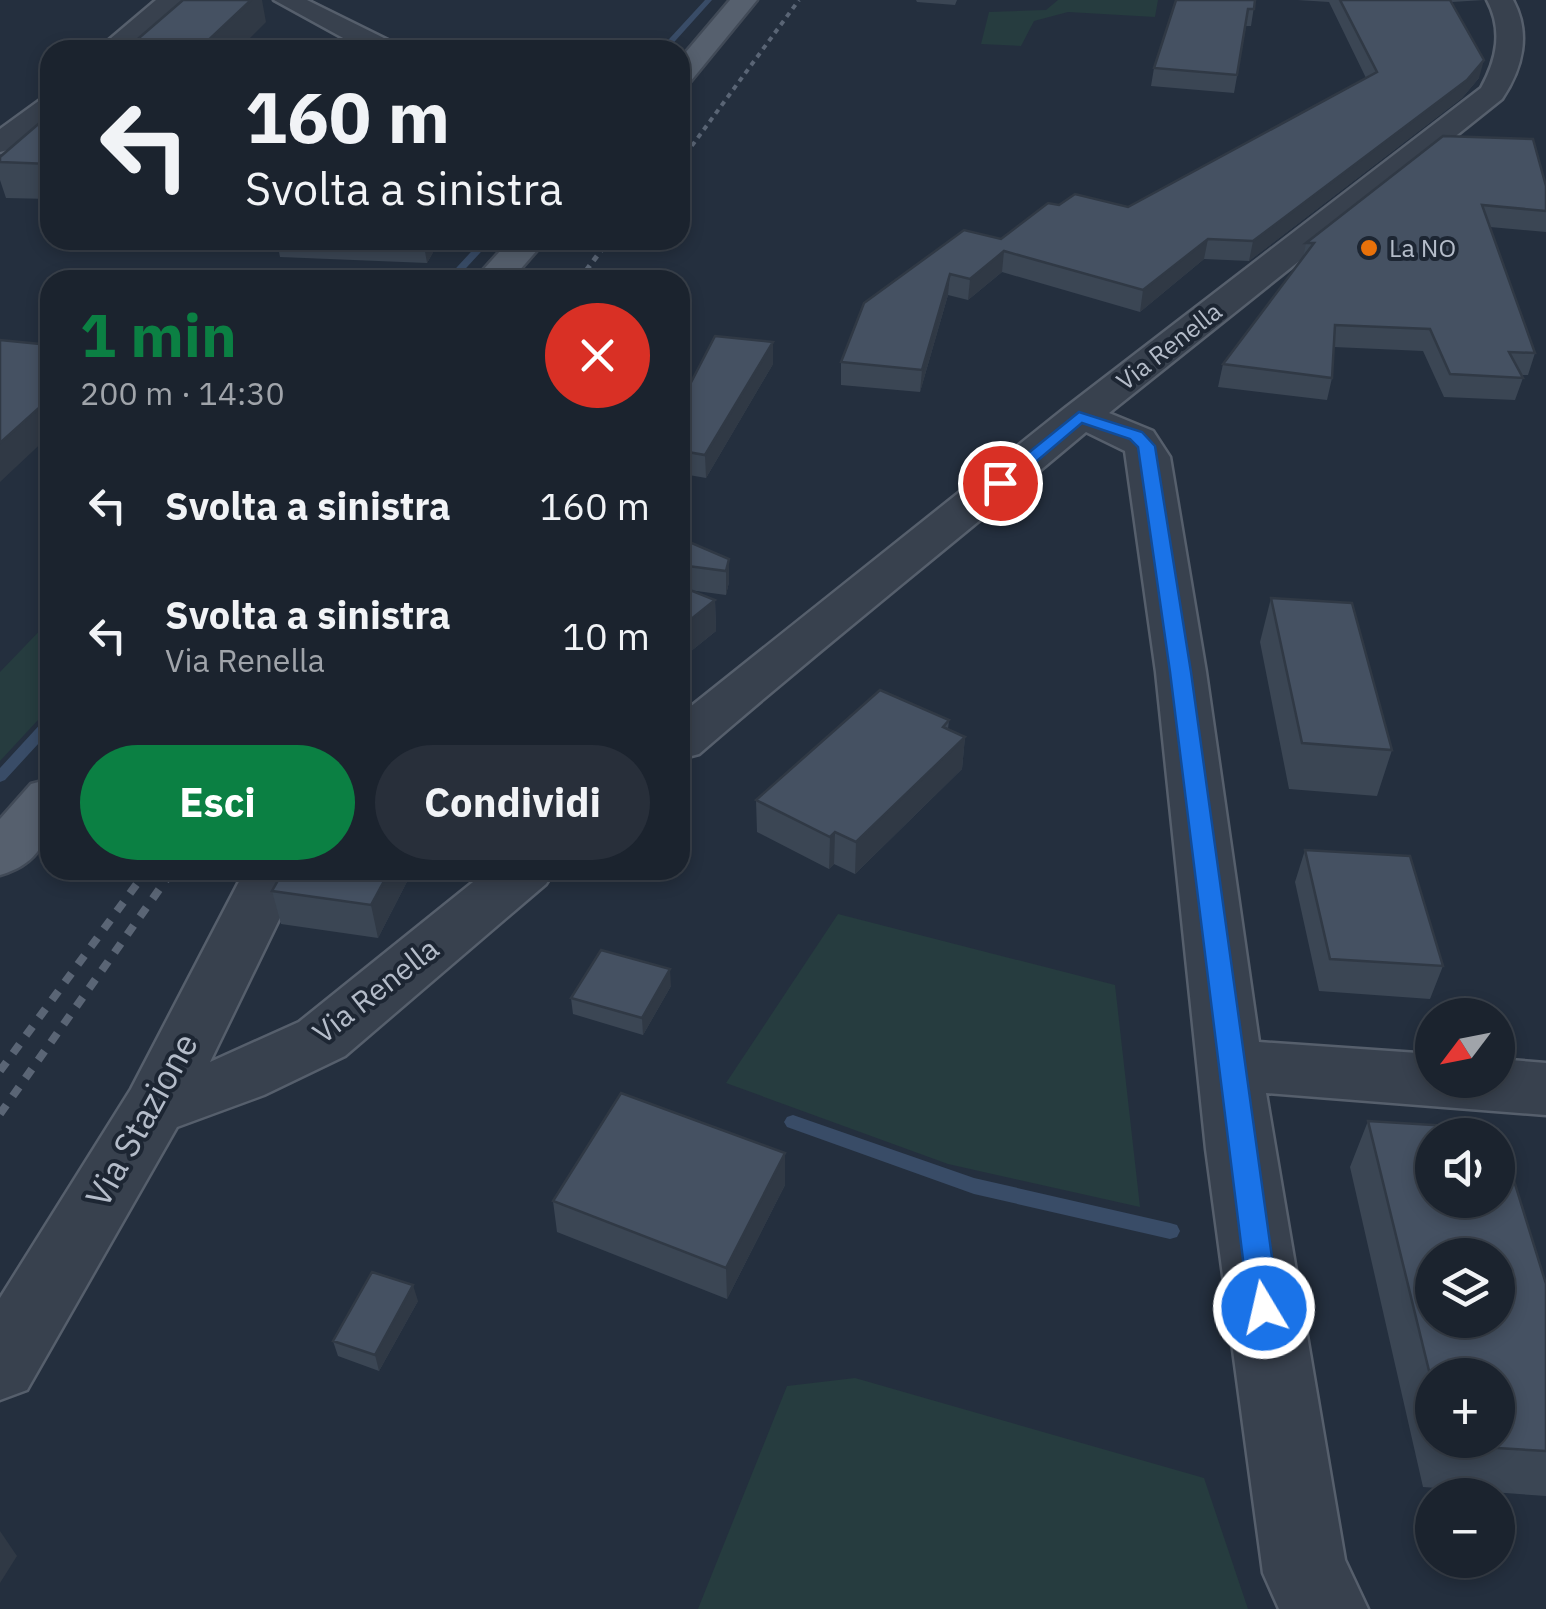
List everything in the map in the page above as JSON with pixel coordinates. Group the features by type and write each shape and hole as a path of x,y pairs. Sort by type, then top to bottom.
{"main road":[{"path":"690,64 744,0"},
{"path":"502,270 520,250"},
{"path":"0,856 40,808"}],"street":[{"path":"124,40 172,0"},
{"path":"287,0 366,40"},
{"name":"Via Renella","path":"690,734 1079,417 1492,92 1504,75 1512,22 1500,0"},
{"path":"0,143 40,113"},
{"path":"1079,417 1136,436 1150,457 1230,1065 1305,1573 1326,1609"},
{"name":"Via Stazione","path":"0,1364 154,1108 269,880"},
{"name":"Via Renella","path":"154,1108 241,1077 322,1038 514,880"},
{"path":"1230,1065 1546,1089"}],"green space":[{"path":"1058,0 1158,0 1155,17 1068,12 1034,21 1021,46 981,44 989,12 1046,10"},
{"path":"40,630 40,718 0,761 0,672"},
{"path":"838,914 1115,985 1140,1207 948,1164 726,1083"},
{"path":"855,1378 1204,1478 1248,1609 698,1609 787,1386"}],"building":[{"path":"183,0 251,0 209,40 137,40"},
{"path":"1176,0 1255,0 1254,9 1248,9 1237,75 1154,68"},
{"path":"1340,0 1450,0 1484,60 1467,80 1253,241 1208,239 1143,290 1004,251 970,279 950,274 922,370 841,362 864,303 964,230 1001,239 1048,203 1059,205 1075,194 1128,207 1377,72"},
{"path":"40,123 40,164 0,162 0,157"},
{"path":"1443,136 1533,139 1546,186 1546,211 1482,205 1535,353 1509,352 1523,378 1450,374 1430,329 1335,325 1332,378 1223,364 1314,243 1306,243"},
{"path":"715,336 773,342 705,455 690,452 690,384"},
{"path":"0,340 40,344 40,407 0,443"},
{"path":"690,542 729,559 726,571 690,566"},
{"path":"690,590 715,600 690,620"},
{"path":"1271,598 1352,603 1392,750 1302,743"},
{"path":"880,690 949,720 943,727 965,737 856,842 835,832 830,837 756,800"},
{"path":"1305,850 1410,856 1443,966 1330,959"},
{"path":"278,880 385,880 371,905 272,891"},
{"path":"601,950 670,969 642,1018 571,998"},
{"path":"621,1093 785,1153 726,1268 553,1201"},
{"path":"1368,1121 1415,1124 1415,1218 1515,1218 1515,1184 1546,1284 1546,1451 1515,1449 1515,1358 1426,1358 1421,1338 1515,1338 1515,1238 1415,1238 1415,1313"},
{"path":"372,1272 413,1285 375,1355 333,1341"}],"waterway":[{"path":"672,40 709,0"},
{"path":"459,270 478,250"},
{"path":"0,777 40,733"},
{"path":"793,1122 974,1186 1170,1231"}],"railway":[{"path":"690,148 799,0"},
{"path":"586,270 602,250"},
{"path":"0,1071 140,880"},
{"path":"0,1114 166,880"}],"place":[{"name":"La NO","path":"1369,248"}],"route":[{"path":"1000,483 1079,417 1136,436 1150,457 1264,1308"}]}
